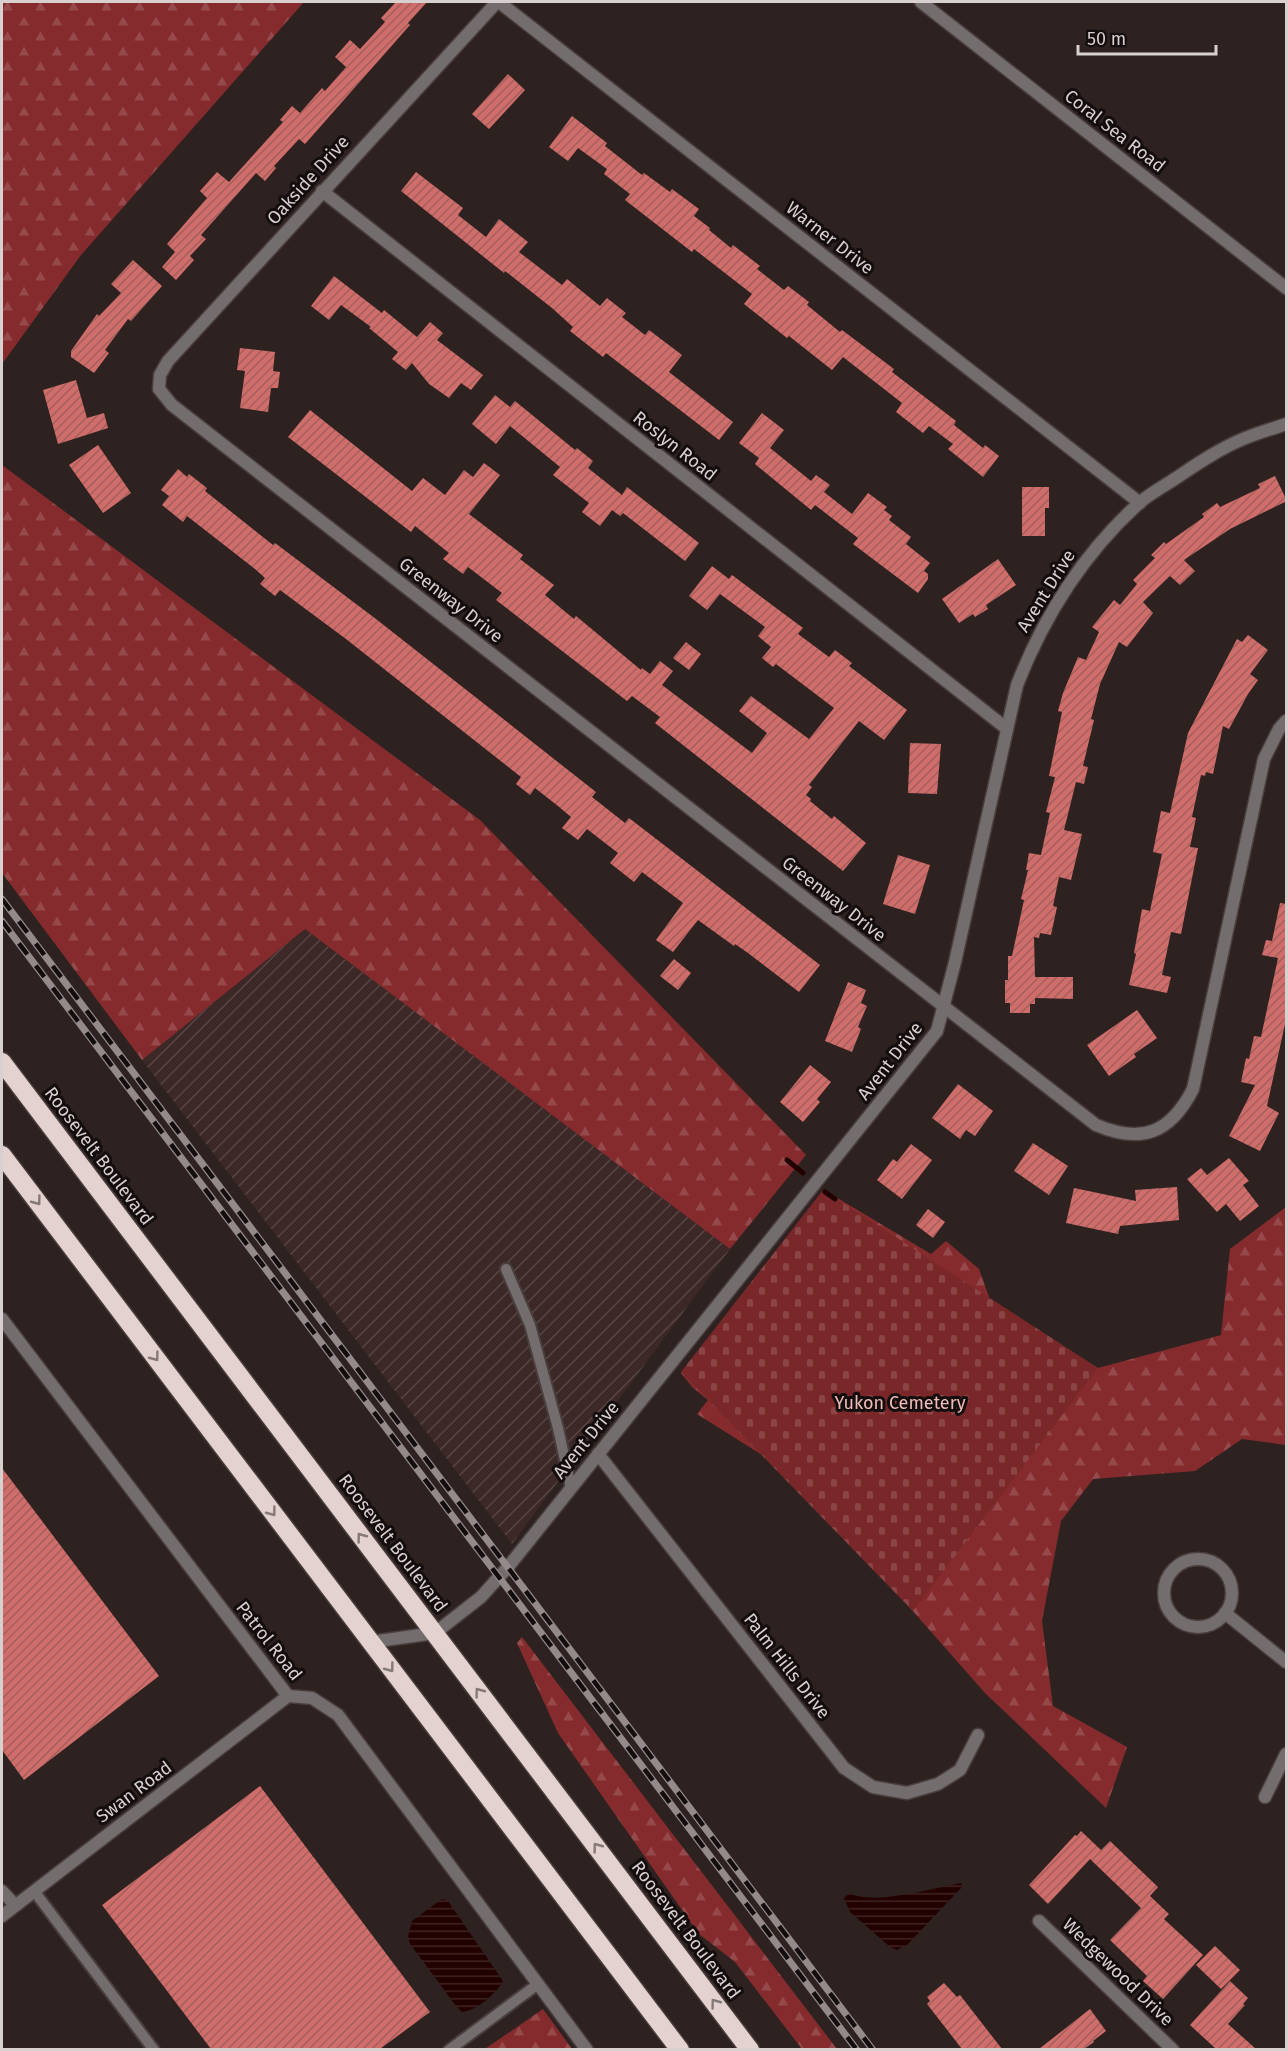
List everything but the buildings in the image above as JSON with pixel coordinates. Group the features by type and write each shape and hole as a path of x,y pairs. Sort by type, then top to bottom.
{"highway":[{"name":"Roosevelt Boulevard","path":"2,1062 750,2049"},
{"path":"2,1155 680,2049"}],"street":[{"name":"Oakside Drive","path":"159,389 160,375 168,361 498,2"},
{"name":"Warner Drive","path":"498,2 1140,503"},
{"name":"Coral Sea Road","path":"921,2 1287,288"},
{"name":"Roslyn Road","path":"322,192 1006,728"},
{"name":"Greenway Drive","path":"159,389 172,405 1095,1125 1115,1133 1131,1135 1153,1131 1171,1121 1184,1106 1192,1089 1264,759 1280,729 1287,721"},
{"name":"Avent Drive","path":"435,1633 480,1597 508,1567 937,1031 1017,686 1048,616 1073,577 1096,546 1140,503 1199,462 1242,440 1287,424"},
{"name":"Patrol Road","path":"2,1319 288,1696 312,1698 338,1715 587,2049"},
{"name":"Palm Hills Drive","path":"598,1454 844,1768 873,1787 906,1793 938,1784 960,1770 978,1735"},
{"path":"1203,1559 1214,1563 1229,1580 1232,1592 1225,1613 1217,1621 1196,1627 1186,1625 1177,1619 1169,1611 1165,1602 1164,1591 1172,1571 1192,1560 1203,1559"},
{"path":"1225,1613 1287,1662"},
{"path":"371,1642 435,1633"},
{"name":"Swan Road","path":"2,1916 288,1696"},
{"path":"1265,1797 1287,1754"},
{"path":"2,1891 15,1905"},
{"name":"Wedgewood Drive","path":"1039,1921 1173,2049"}],"lane":[{"path":"506,1269 530,1325 558,1428 571,1488"},
{"path":"34,1891 154,2049"},
{"path":"449,2049 538,1984"}],"shaded area":[{"path":"305,929 730,1249 512,1544 142,1060"},
{"path":"961,1883 962,1887 907,1945 897,1950 890,1947 850,1912 844,1898 849,1893 860,1897 888,1897"},
{"path":"442,1899 448,1901 503,1981 485,2001 468,2011 462,2012 456,2006 410,1944 408,1936 412,1921"}],"green space":[{"path":"2,2 304,2 81,255 2,364"},
{"path":"2,465 480,820 806,1155 730,1249 305,929 142,1060 2,873"},
{"name":"Yukon Cemetery","path":"823,1190 1098,1368 913,1611 681,1372"},
{"path":"824,1190 931,1254 946,1241 979,1269 994,1311 1098,1368 1221,1335 1230,1249 1286,1207 1286,1445 1242,1439 1195,1471 1093,1479 1061,1521 1042,1621 1053,1706 1127,1747 1106,1808 985,1693 792,1474 697,1414 708,1400 693,1388 681,1373"},
{"path":"522,1637 837,2049 802,2049 735,1962 699,1934 558,1733 517,1643"},
{"path":"543,2009 572,2049 485,2049"}],"waterway":[{"path":"787,1160 803,1173"},
{"path":"825,1192 835,1199"}],"railway":[{"path":"2,899 873,2050"},
{"path":"2,921 857,2050"}]}
